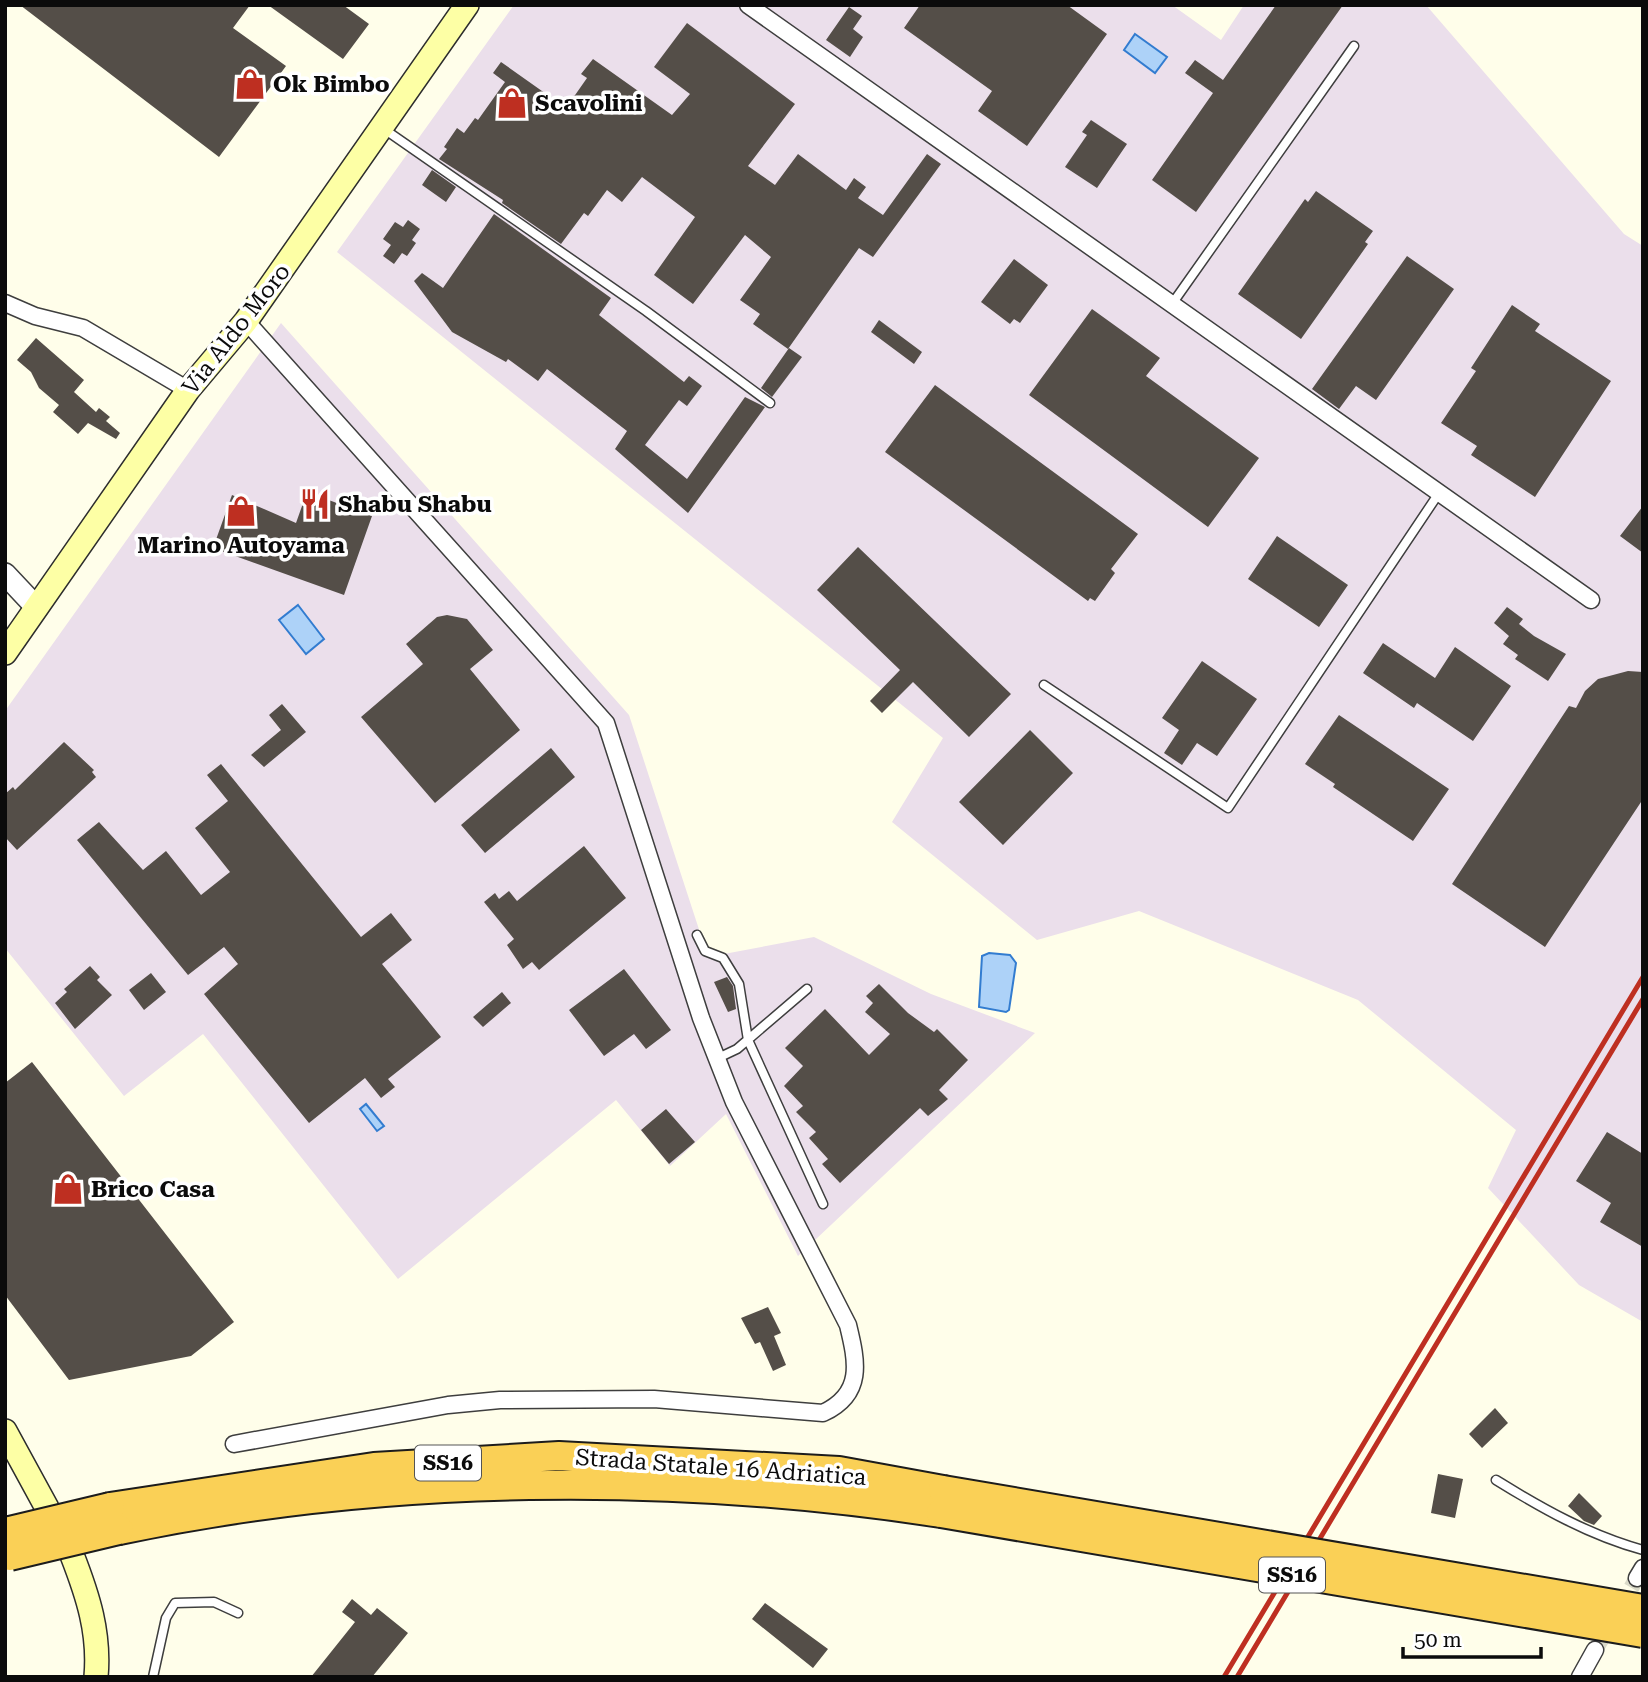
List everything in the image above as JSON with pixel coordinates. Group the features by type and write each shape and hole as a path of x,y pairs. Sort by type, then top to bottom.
{"highway":[{"name":"Strada Statale 16 Adriatica","path":"7,1548 114,1519 374,1467 545,1457 837,1484 1643,1633"},
{"name":"Strada Statale 16 Adriatica","path":"942,1502 1643,1609"}],"main road":[{"name":"Via Aldo Moro","path":"5,653 188,390 246,321 467,5"},
{"path":"5,1431 47,1507"},
{"path":"72,1555 88,1595 97,1640 96,1677"}],"street":[{"path":"748,5 1591,600"},
{"path":"5,303 35,316 83,328 188,390"},
{"path":"234,1444 448,1405 500,1400 654,1399 823,1413 841,1405 853,1387 856,1359 848,1325 748,1133 701,1018 606,723 246,321"},
{"path":"5,574 37,608"},
{"path":"1580,1677 1595,1650"}],"lane":[{"path":"1172,304 1354,46"},
{"path":"382,127 646,311 770,403"},
{"path":"1044,685 1228,808 1439,493"},
{"path":"697,935 705,951 723,958 739,984 748,1040 823,1203"},
{"path":"718,1058 737,1049 807,989"},
{"path":"1496,1480 1551,1514 1617,1543 1643,1550"},
{"path":"153,1677 166,1618 175,1603 214,1602 238,1613"}],"shaded area":[{"path":"514,5 1172,5 1221,40 1244,5 1426,5 1624,234 1643,246 1643,1322 1579,1285 1488,1188 1516,1130 1358,1000 1139,911 1037,940 892,822 943,738 337,252"},
{"path":"281,323 629,715 708,957 814,937 931,994 1035,1033 798,1256 726,1114 670,1166 616,1100 398,1279 203,1034 124,1096 5,948 5,711"}],"water":[{"path":"1135,34 1167,57 1155,73 1124,50"},
{"path":"298,605 324,639 306,654 279,620"},
{"path":"989,953 1010,955 1016,963 1009,1010 1006,1012 979,1007 982,956"},
{"path":"366,1104 384,1126 377,1131 360,1109"}],"building":[{"path":"20,5 250,5 233,28 286,66 219,157"},
{"path":"268,5 343,5 369,24 343,59"},
{"path":"920,5 1067,5 1107,34 1027,146 978,111 992,91 904,28"},
{"path":"1276,5 1343,5 1196,212 1152,180 1213,93 1185,73 1195,60 1223,80"},
{"path":"849,7 862,16 853,29 863,37 850,57 826,40"},
{"path":"687,23 795,104 748,166 775,185 798,154 846,190 854,178 866,187 858,198 883,215 927,154 941,164 873,257 859,248 788,349 753,324 760,314 740,300 771,257 745,235 693,304 654,275 695,217 642,177 622,202 607,190 588,216 584,213 561,244 502,203 503,200 439,159 457,128 464,133 475,118 478,120 505,82 493,73 501,62 566,108 587,78 581,74 593,59 672,115 690,94 654,67"},
{"path":"1091,120 1127,144 1097,188 1065,167 1087,135 1082,132"},
{"path":"432,170 456,187 446,202 422,185"},
{"path":"1316,191 1373,231 1365,242 1368,244 1301,339 1238,294 1305,199 1308,202"},
{"path":"494,214 611,298 599,315 684,382 689,376 702,386 687,406 679,400 645,445 687,479 745,397 765,407 688,513 615,449 627,431 547,369 538,381 508,359 506,362 452,332 414,281 422,273 443,288"},
{"path":"408,220 420,229 412,240 416,243 407,256 402,253 394,264 383,256 391,245 383,239 395,222 403,227"},
{"path":"1407,256 1454,289 1376,400 1356,386 1339,409 1312,389"},
{"path":"1014,259 1048,285 1020,323 1014,319 1010,324 981,302"},
{"path":"1512,305 1540,324 1535,331 1611,381 1535,497 1471,455 1477,446 1441,423 1476,371 1471,368"},
{"path":"1092,309 1160,358 1146,376 1259,458 1208,527 1029,395"},
{"path":"879,320 922,352 914,364 871,332"},
{"path":"36,338 84,380 74,392 96,412 99,408 110,417 106,421 120,433 116,439 88,423 78,434 53,412 59,405 39,388 31,372 17,360"},
{"path":"789,348 802,357 772,397 761,388"},
{"path":"935,385 1138,534 1111,569 1115,573 1095,601 1090,598 1088,601 885,452"},
{"path":"307,492 372,516 344,595 213,548 232,495 296,523"},
{"path":"1643,506 1643,553 1620,536"},
{"path":"1277,536 1348,585 1319,627 1248,579"},
{"path":"858,547 1011,694 969,737 913,682 882,713 870,701 900,670 817,590"},
{"path":"1507,607 1523,619 1519,624 1534,636 1566,654 1548,681 1515,659 1518,655 1503,644 1509,636 1494,623"},
{"path":"447,615 467,619 493,650 470,669 520,730 435,803 361,717 423,664 406,644 437,617"},
{"path":"1383,643 1435,678 1455,647 1511,686 1473,741 1417,703 1414,708 1363,673"},
{"path":"1202,661 1257,699 1217,756 1197,743 1182,765 1164,753 1179,730 1162,718"},
{"path":"1628,671 1643,672 1643,799 1545,947 1452,884 1569,706 1576,708 1585,691 1598,679"},
{"path":"282,704 306,732 264,767 251,755 281,730 269,715"},
{"path":"1339,715 1449,789 1413,841 1333,787 1335,784 1305,764"},
{"path":"1030,730 1073,773 1003,845 959,802"},
{"path":"64,742 94,770 92,772 96,777 17,850 5,837 5,794 13,787 15,790"},
{"path":"551,748 575,777 485,853 461,825"},
{"path":"221,764 361,937 391,913 412,940 382,964 441,1037 388,1079 395,1087 381,1098 365,1078 309,1123 204,994 238,964 224,947 188,975 77,840 99,822 143,870 166,851 201,895 230,872 195,828 228,801 207,775"},
{"path":"584,846 626,898 539,970 532,962 523,969 507,945 514,939 484,902 495,893 499,899 509,891 517,901"},
{"path":"90,966 100,977 97,980 112,995 75,1029 55,1003 67,992 64,989"},
{"path":"624,969 671,1030 646,1049 634,1034 604,1056 569,1010"},
{"path":"151,973 166,992 144,1010 129,990"},
{"path":"727,977 733,986 736,1009 728,1012 714,982"},
{"path":"879,984 908,1013 934,1032 937,1029 968,1060 939,1090 948,1099 928,1116 920,1108 840,1183 822,1164 828,1159 809,1138 816,1132 796,1112 803,1106 784,1086 803,1066 785,1048 825,1009 869,1055 890,1034 865,1012 873,1003 866,996"},
{"path":"502,992 511,1003 483,1027 473,1017"},
{"name":"Brico Casa","path":"32,1062 234,1322 191,1356 69,1380 5,1295 5,1083"},
{"path":"666,1109 695,1142 669,1164 641,1130"},
{"path":"1607,1132 1643,1154 1643,1247 1600,1222 1611,1203 1576,1181"},
{"path":"768,1307 781,1333 774,1336 786,1365 773,1371 760,1342 755,1344 741,1318"},
{"path":"1495,1408 1508,1423 1482,1448 1469,1434"},
{"path":"1438,1474 1463,1479 1455,1518 1431,1513"},
{"path":"1579,1493 1602,1516 1594,1525 1584,1521 1568,1506"},
{"path":"352,1599 371,1615 377,1608 408,1633 372,1677 311,1677 355,1622 342,1612"},
{"path":"765,1603 828,1649 813,1668 752,1619"}],"tunnel":[{"path":"1595,1650 1637,1578"}],"railway":[{"path":"1224,1677 1643,977"},
{"path":"1237,1677 1643,999"}],"place":[{"name":"Ok Bimbo","path":"250,84"},
{"name":"Scavolini","path":"512,103"},
{"name":"Shabu Shabu","path":"315,504"},
{"name":"Marino Autoyama","path":"241,511"},
{"name":"Brico Casa","path":"68,1189"}]}
